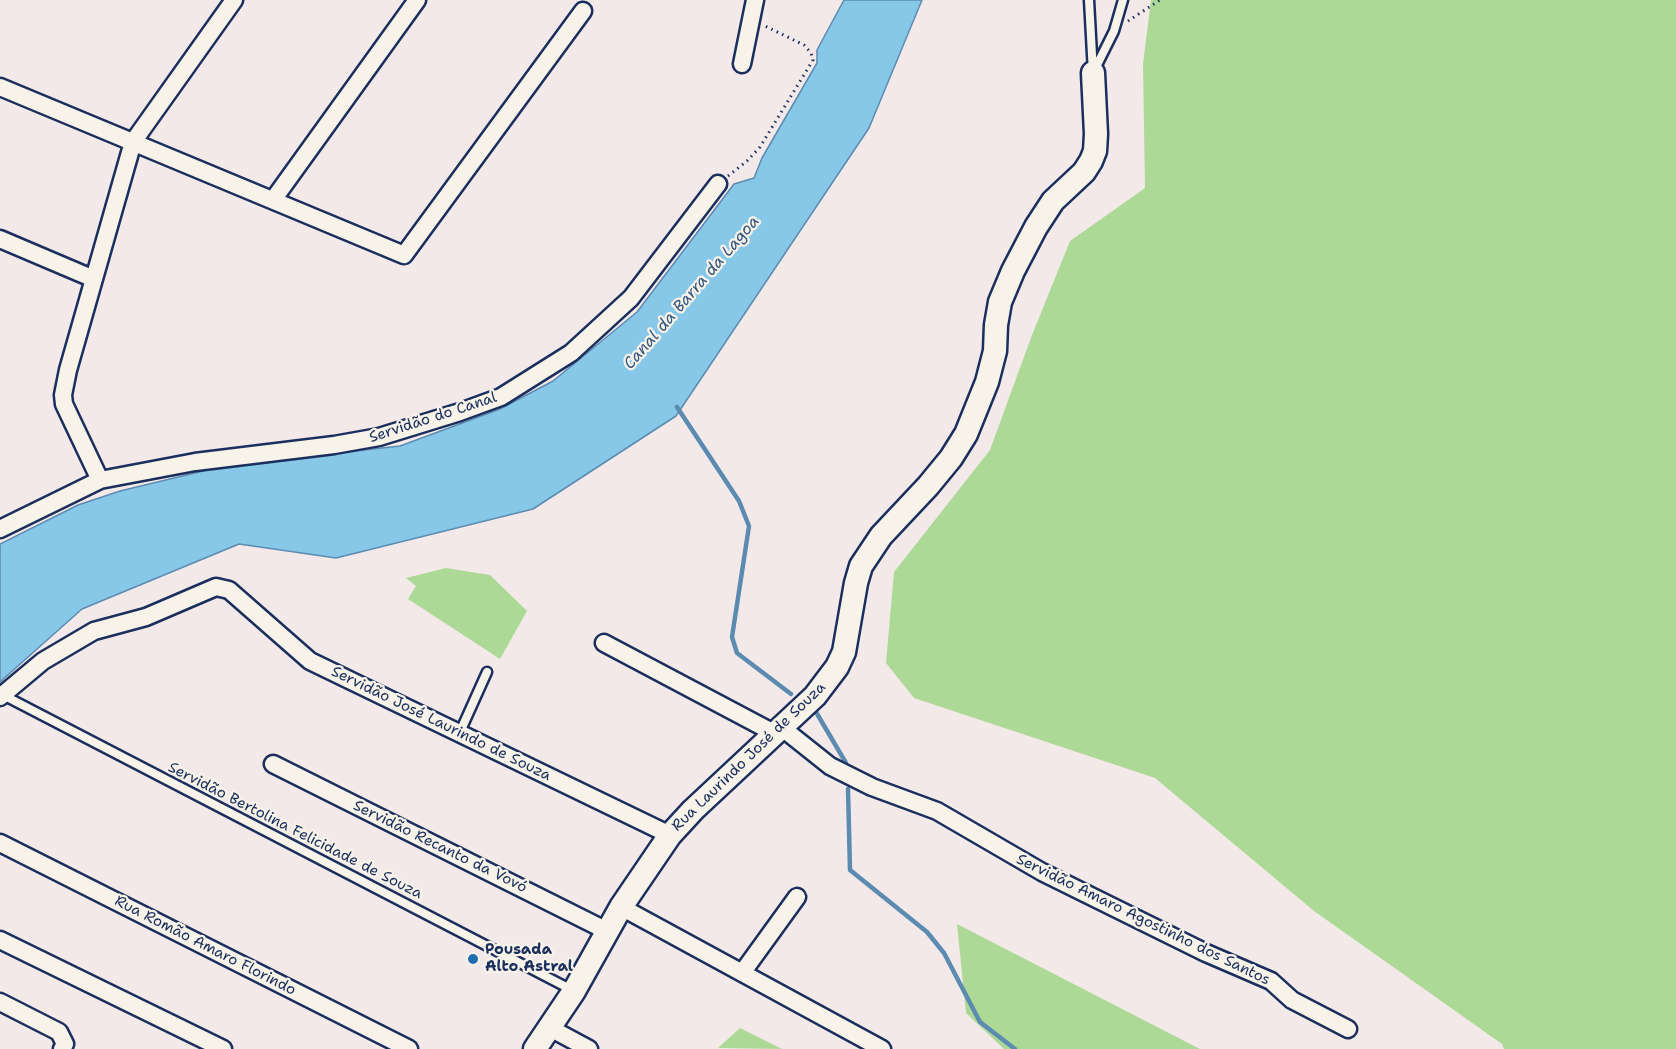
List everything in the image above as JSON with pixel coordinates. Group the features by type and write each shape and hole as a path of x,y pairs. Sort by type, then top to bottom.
{"street":[{"path":"100,480 67,415 63,395 68,370 133,142 234,0"},
{"path":"273,200 417,0"},
{"path":"742,64 755,0"},
{"path":"0,87 404,255 583,11"},
{"name":"Rua Laurindo José de Souza","path":"535,1049 574,991 621,907 670,835 815,696 837,667 844,652 856,582 861,566 881,536 951,458 966,434 987,382 995,351 1000,302 1013,271 1036,227 1053,201 1084,172 1095,151 1093,73"},
{"name":"Servidão do Canal","path":"0,529 100,480 195,462 323,447 380,437 501,397 571,353 631,298 718,184"},
{"path":"0,239 94,279"},
{"name":"Servidão José Laurindo de Souza","path":"2,696 43,661 94,631 146,617 216,587 229,590 310,661 670,835"},
{"name":"Servidão Amaro Agostinho dos Santos","path":"604,644 778,730 830,766 872,787 937,811 1042,872 1206,953 1271,981 1292,1000 1348,1029"},
{"name":"Servidão Recanto da Vovó","path":"273,764 607,931"},
{"name":"Rua Romão Amaro Florindo","path":"0,843 409,1049"},
{"path":"742,972 797,897"},
{"path":"621,907 882,1049"},
{"path":"0,940 223,1049"},
{"path":"0,1002 59,1032 65,1044 62,1049"},
{"path":"550,1028 590,1049"}],"lane":[{"path":"1089,0 1093,73"},
{"path":"1093,73 1114,31 1123,0"},
{"path":"460,732 487,672"},
{"name":"Servidão Bertolina Felicidade de Souza","path":"2,696 574,991"}],"path":[{"path":"1114,31 1160,0"},
{"path":"718,184 747,161 760,147 813,60 811,52 804,45 751,20"}],"green space":[{"path":"1151,0 1676,0 1676,1049 1504,1049 1502,1044 1314,911 1155,778 914,698 886,663 894,572 990,450 1032,335 1070,241 1145,188 1143,64"},
{"path":"446,568 490,575 527,611 500,659 408,599 416,586 406,578"},
{"path":"957,924 1200,1049 1004,1049 966,1013"},
{"path":"740,1028 782,1049 718,1048"}],"water":[{"name":"Canal da Barra da Lagoa","path":"844,0 922,0 869,128 676,416 533,509 336,558 239,544 82,609 0,682 0,544 78,505 120,491 228,465 400,446 500,409 553,381 637,312 734,184 754,178 762,158 817,63 817,50"}],"waterway":[{"path":"677,407 739,501 749,526 732,637 737,653 791,694"},
{"path":"816,712 846,763"},
{"path":"848,789 850,870 927,932 944,953 980,1022 1015,1049"}],"place":[{"name":"Pousada Alto Astral","path":"473,959"}]}
